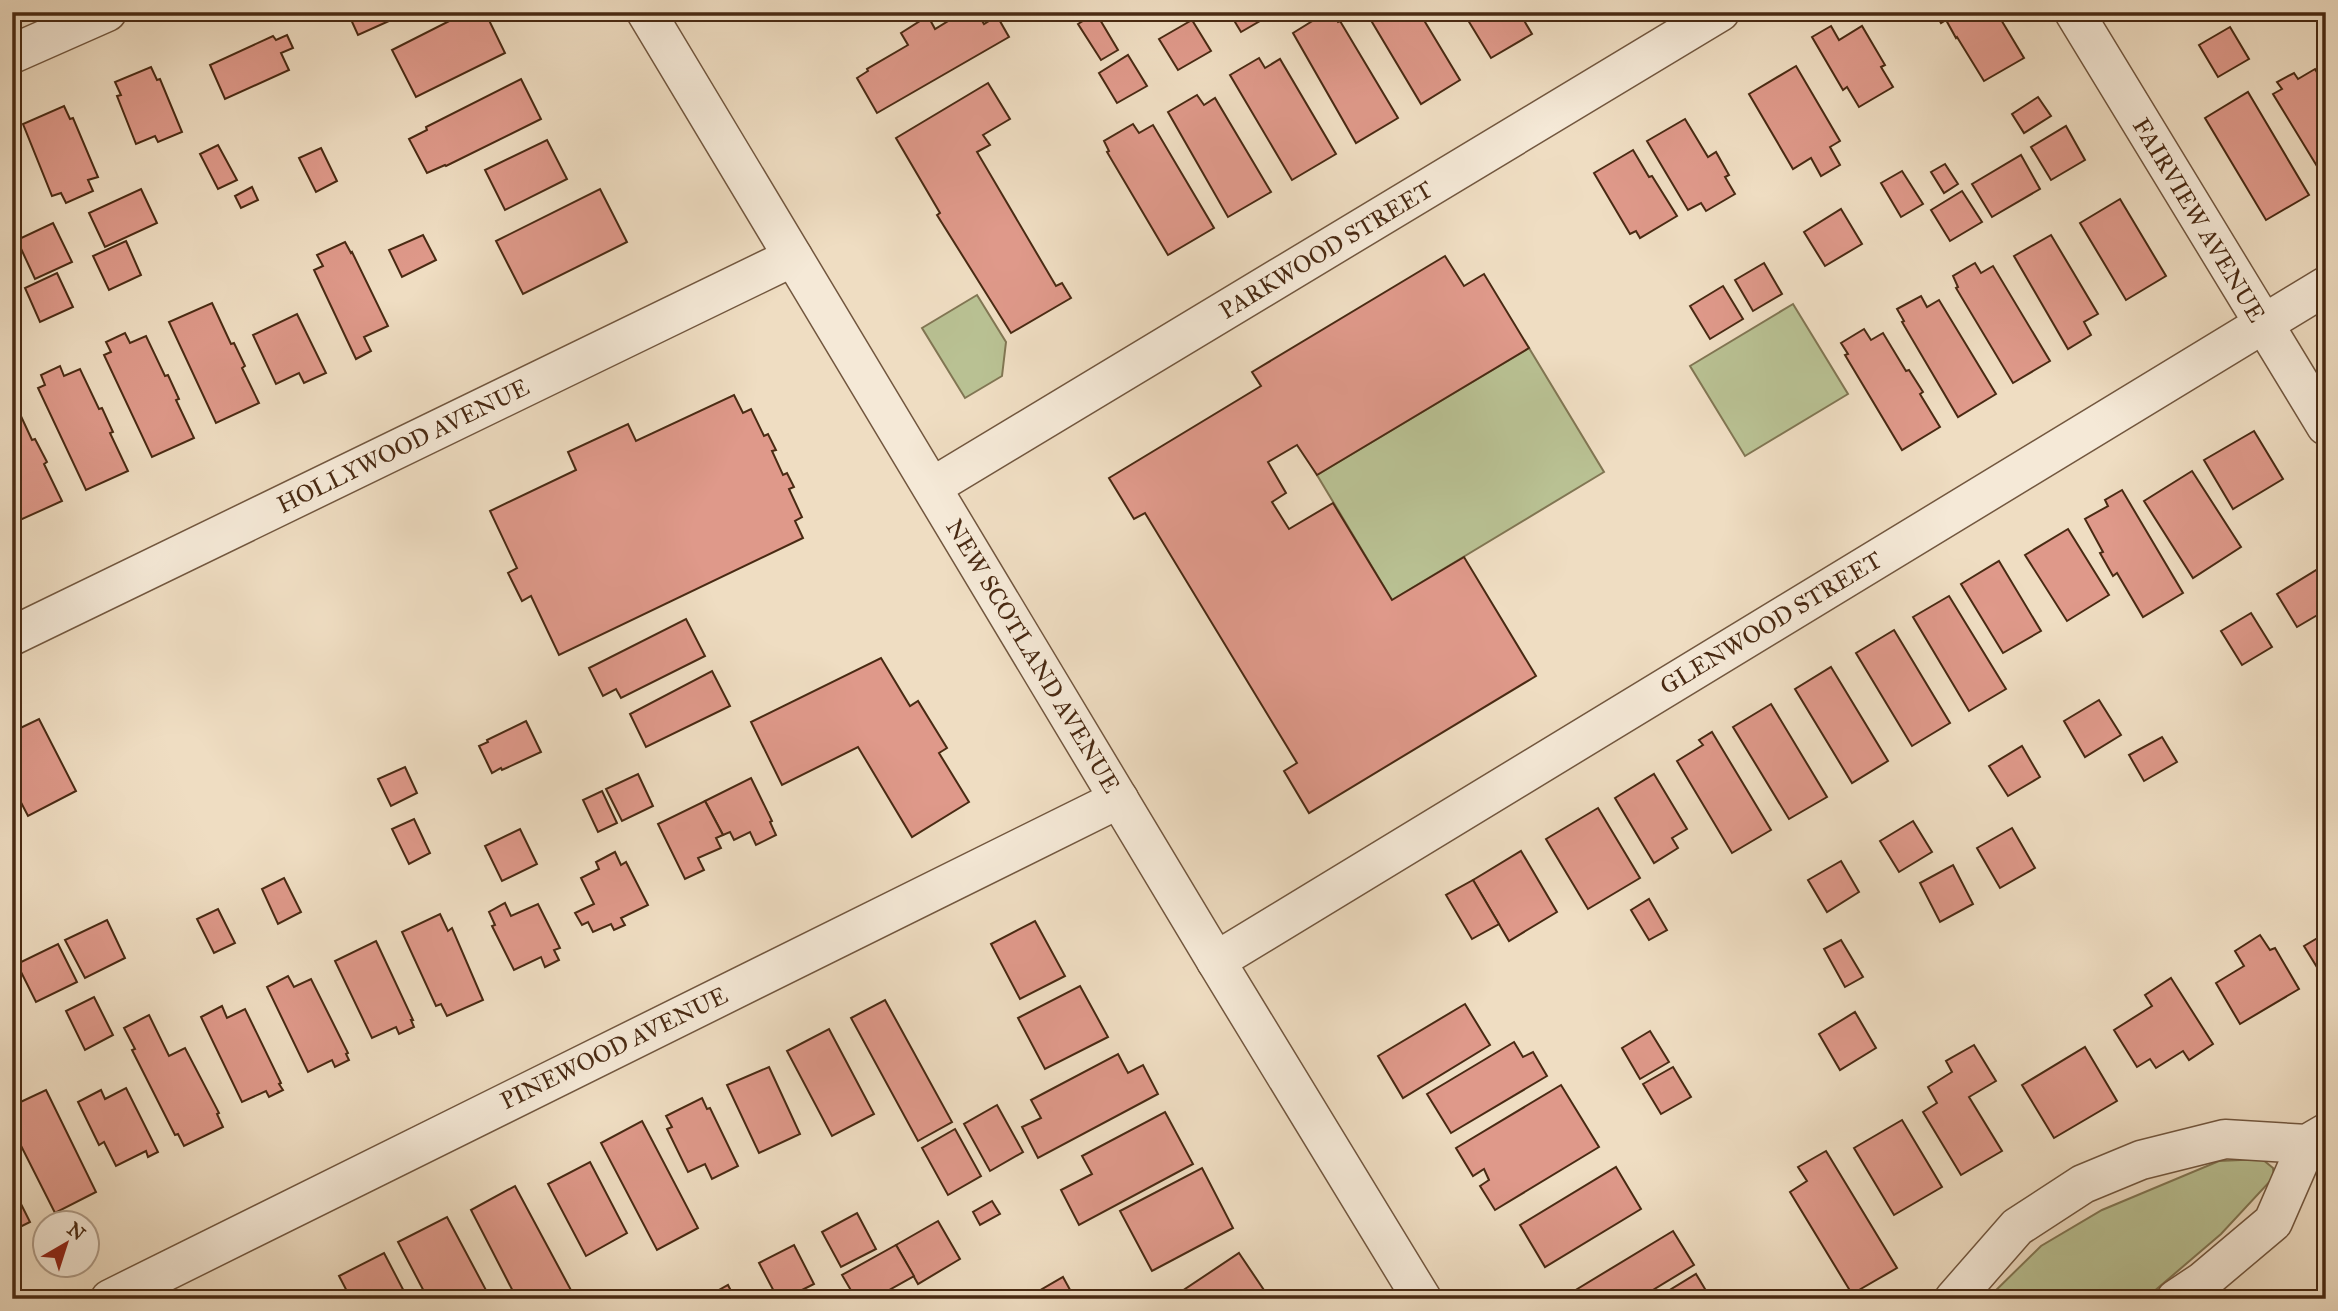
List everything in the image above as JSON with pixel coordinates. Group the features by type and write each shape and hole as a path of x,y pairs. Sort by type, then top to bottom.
{"street":[{"path":"12,54 107,12"},
{"name":"PARKWOOD STREET","path":"932,487 1720,12"},
{"name":"FAIRVIEW AVENUE","path":"2074,12 2326,426"},
{"name":"NEW SCOTLAND AVENUE","path":"653,14 793,257 1416,1297"},
{"name":"HOLLYWOOD AVENUE","path":"12,636 793,257"},
{"name":"GLENWOOD STREET","path":"1216,961 2326,286"},
{"name":"PINEWOOD AVENUE","path":"110,1299 1119,799"},
{"path":"1954,1299 2017,1227 2083,1184 2141,1160 2225,1139 2316,1139 2273,1222 2203,1281 2176,1299"}],"green space":[{"path":"977,295 1006,342 1002,376 965,398 922,328"},
{"path":"1793,304 1848,394 1745,456 1690,366"},
{"path":"1529,348 1604,472 1392,600 1317,475"},
{"path":"2262,1159 2273,1168 2274,1177 2221,1234 2145,1299 1987,1299 2041,1246 2102,1210 2219,1161"}],"building":[{"path":"409,12 358,35 348,13"},
{"path":"467,12 485,12 505,53 416,97 392,50"},
{"path":"963,12 977,12 984,24 997,16 1009,37 877,113 857,78 868,71 867,69 908,45 901,33 928,16 935,29"},
{"path":"1229,12 1271,12 1272,14 1241,32"},
{"path":"1327,12 1332,12 1338,22 1340,21 1398,118 1356,143 1293,33"},
{"path":"1366,12 1419,12 1460,80 1421,104"},
{"path":"1463,12 1519,12 1532,34 1491,58"},
{"path":"1935,12 1999,12 1997,13 2024,58 1984,81 1946,20 1941,23"},
{"path":"1096,13 1118,50 1101,60 1078,24"},
{"path":"1192,20 1211,51 1178,70 1159,39"},
{"path":"1831,26 1839,40 1862,26 1885,65 1881,67 1893,87 1859,107 1847,87 1843,90 1812,37"},
{"path":"2230,27 2249,59 2218,77 2199,45"},
{"path":"287,35 293,48 281,53 289,70 225,99 210,65 273,36 276,40"},
{"path":"1128,55 1147,86 1117,103 1099,73"},
{"path":"1259,58 1265,68 1280,59 1336,154 1292,180 1230,75"},
{"path":"1796,66 1840,141 1830,147 1840,165 1821,176 1811,158 1793,169 1749,94"},
{"path":"151,67 157,80 160,79 182,132 158,142 155,136 136,144 117,96 121,95 115,82"},
{"path":"2315,69 2326,88 2326,181 2273,94 2282,89 2277,82 2294,73 2298,79"},
{"path":"521,79 541,119 427,173 409,139 427,130 426,127"},
{"path":"988,83 1010,119 983,135 990,145 977,152 1056,286 1062,283 1071,298 1011,333 937,215 940,213 896,138"},
{"path":"2248,92 2309,195 2266,220 2205,118"},
{"path":"1197,95 1204,105 1215,98 1271,192 1228,217 1168,112"},
{"path":"2038,97 2051,116 2024,133 2012,114"},
{"path":"64,106 70,119 73,118 98,177 88,180 93,191 66,203 61,193 52,196 23,124"},
{"path":"1685,119 1708,157 1716,152 1729,175 1725,177 1735,194 1706,211 1701,203 1688,210 1647,141"},
{"path":"1133,124 1139,133 1153,125 1214,228 1168,255 1107,152 1109,151 1104,141"},
{"path":"2066,126 2085,160 2051,180 2031,147"},
{"path":"547,140 567,179 505,210 485,170"},
{"path":"218,145 237,180 218,189 200,154"},
{"path":"321,148 337,181 316,192 299,158"},
{"path":"1633,150 1677,216 1640,238 1636,231 1630,234 1594,173"},
{"path":"2021,155 2040,189 1992,217 1972,184"},
{"path":"1945,164 1958,184 1944,193 1931,172"},
{"path":"1902,171 1923,204 1901,217 1881,183"},
{"path":"252,187 258,200 241,208 235,196"},
{"path":"141,189 157,223 105,247 89,213"},
{"path":"600,189 627,242 523,294 496,241"},
{"path":"1962,191 1982,222 1950,241 1931,210"},
{"path":"2120,199 2166,276 2126,300 2080,223"},
{"path":"1841,209 1862,244 1825,266 1804,232"},
{"path":"53,223 72,262 35,279 17,240"},
{"path":"423,235 436,260 402,277 389,250"},
{"path":"2051,235 2098,314 2084,322 2091,335 2068,349 2014,256"},
{"path":"126,241 141,275 109,290 93,256"},
{"path":"345,242 388,326 364,337 371,351 356,359 314,270 323,266 317,255"},
{"path":"1445,256 1464,286 1484,274 1529,348 1317,475 1297,445 1268,462 1286,493 1272,502 1289,529 1333,503 1392,600 1464,557 1536,676 1309,813 1284,771 1297,763 1145,513 1134,519 1109,478 1261,386 1252,372"},
{"path":"1764,263 1782,294 1753,311 1735,280"},
{"path":"1975,263 1981,273 1993,266 2050,361 2013,383 1956,288 1958,287 1953,276"},
{"path":"57,273 73,307 40,322 25,288"},
{"path":"1723,286 1743,319 1710,339 1690,306"},
{"path":"1921,296 1927,307 1939,300 1996,394 1958,417 1897,309"},
{"path":"212,303 231,344 234,343 245,366 242,368 259,403 216,423 169,322"},
{"path":"297,314 326,373 304,383 299,373 276,384 253,335"},
{"path":"1864,329 1871,340 1883,333 1906,371 1909,370 1923,392 1920,394 1940,427 1902,450 1845,355 1848,354 1841,343"},
{"path":"125,333 130,343 146,336 165,376 168,375 179,399 176,400 194,438 152,457 104,355 111,352 106,342"},
{"path":"60,366 64,376 80,369 99,409 102,408 113,432 110,433 128,471 86,490 38,388 45,385 41,375"},
{"path":"734,395 743,413 751,409 764,436 768,434 783,475 787,473 794,487 789,489 802,517 795,521 803,538 559,655 531,596 522,601 508,573 517,568 490,511 576,470 568,452 628,424 636,441"},
{"path":"13,399 32,440 35,439 47,462 44,464 62,501 20,520 12,504"},
{"path":"2254,431 2283,479 2233,509 2204,460"},
{"path":"2192,471 2241,547 2193,578 2144,501"},
{"path":"2122,490 2183,593 2143,617 2117,573 2113,576 2085,519 2108,506 2105,500"},
{"path":"2068,529 2109,595 2067,621 2025,555"},
{"path":"1999,561 2041,631 2003,653 1961,584"},
{"path":"2326,564 2326,610 2297,627 2277,594"},
{"path":"1949,596 2006,689 1969,711 1913,617"},
{"path":"2251,613 2272,647 2242,665 2221,631"},
{"path":"686,619 705,656 621,698 616,689 603,696 589,668"},
{"path":"1894,630 1950,723 1912,746 1856,653"},
{"path":"881,658 910,706 918,701 947,748 939,753 969,802 912,837 858,747 782,785 751,722"},
{"path":"1831,667 1888,761 1852,783 1795,689"},
{"path":"712,671 730,706 646,747 630,714"},
{"path":"2099,700 2121,735 2085,757 2064,721"},
{"path":"1771,704 1827,797 1789,819 1733,727"},
{"path":"39,719 76,791 28,816 12,785 12,732"},
{"path":"526,721 541,752 492,773 479,746"},
{"path":"1712,732 1771,830 1732,853 1677,761 1703,745 1699,740"},
{"path":"2162,737 2177,762 2144,781 2129,755"},
{"path":"2022,746 2040,777 2008,796 1989,766"},
{"path":"405,767 417,793 391,806 378,779"},
{"path":"638,774 653,806 622,821 606,789"},
{"path":"1654,774 1687,829 1672,838 1678,848 1654,863 1615,798"},
{"path":"751,778 776,835 756,845 750,832 734,840 730,832 723,835 705,801"},
{"path":"602,791 617,823 598,832 583,800"},
{"path":"705,801 723,835 716,838 721,848 698,858 704,870 685,879 658,824"},
{"path":"1598,808 1640,878 1588,909 1546,839"},
{"path":"414,819 430,853 409,864 392,829"},
{"path":"1913,821 1932,852 1899,872 1880,841"},
{"path":"2012,828 2035,868 2000,888 1977,848"},
{"path":"520,829 537,864 502,881 485,846"},
{"path":"1521,851 1557,912 1509,941 1473,880"},
{"path":"615,852 621,865 626,862 648,905 621,918 625,925 614,930 611,924 593,932 588,922 582,925 575,913 594,904 581,878 599,869 596,862"},
{"path":"1841,861 1859,892 1827,912 1808,880"},
{"path":"1953,865 1973,904 1940,922 1920,883"},
{"path":"284,878 301,912 278,924 262,889"},
{"path":"1473,880 1499,924 1472,939 1446,895"},
{"path":"1649,899 1667,930 1649,940 1631,910"},
{"path":"505,903 511,916 538,904 560,948 554,950 559,960 545,967 541,957 514,970 492,926 495,925 489,912"},
{"path":"218,909 235,943 214,953 197,919"},
{"path":"440,914 448,931 452,928 483,1000 447,1016 441,1004 436,1006 402,932"},
{"path":"107,920 125,958 85,978 65,940"},
{"path":"1035,921 1065,976 1020,999 991,944"},
{"path":"2326,933 2326,982 2304,946"},
{"path":"2260,935 2270,950 2275,948 2299,989 2240,1024 2216,983 2244,966 2235,951"},
{"path":"1841,940 1863,977 1845,987 1824,949"},
{"path":"376,941 414,1027 399,1034 396,1027 372,1038 335,961"},
{"path":"58,944 77,982 36,1002 17,964"},
{"path":"288,976 294,987 311,979 349,1060 335,1067 332,1060 308,1072 267,987"},
{"path":"2171,978 2213,1044 2189,1060 2183,1051 2156,1068 2150,1059 2137,1067 2114,1030 2152,1006 2145,995"},
{"path":"1080,986 1108,1037 1045,1069 1018,1018"},
{"path":"94,997 113,1035 85,1050 66,1011"},
{"path":"885,1000 952,1122 918,1141 851,1018"},
{"path":"1465,1004 1490,1045 1403,1098 1378,1056"},
{"path":"222,1006 227,1018 245,1009 283,1090 269,1097 266,1091 242,1102 201,1017"},
{"path":"1855,1012 1876,1048 1840,1070 1819,1034"},
{"path":"149,1015 169,1056 185,1048 219,1113 217,1114 223,1127 184,1146 178,1134 175,1135 132,1050 135,1049 124,1028"},
{"path":"829,1029 874,1114 832,1136 787,1051"},
{"path":"1650,1031 1669,1062 1640,1079 1622,1048"},
{"path":"1514,1042 1523,1057 1533,1052 1547,1076 1451,1133 1427,1094"},
{"path":"1974,1045 1996,1081 1969,1097 2002,1151 1961,1175 1923,1112 1937,1103 1928,1087 1952,1072 1946,1061"},
{"path":"2085,1047 2117,1101 2054,1138 2022,1085"},
{"path":"1118,1054 1128,1073 1143,1065 1158,1094 1038,1158 1022,1127 1041,1118 1031,1100"},
{"path":"769,1067 800,1134 759,1153 727,1085"},
{"path":"1673,1067 1691,1097 1661,1114 1643,1084"},
{"path":"1561,1085 1599,1147 1495,1210 1480,1186 1489,1180 1484,1169 1473,1176 1456,1148"},
{"path":"126,1088 158,1152 148,1157 146,1151 116,1166 104,1142 99,1145 78,1102 101,1090 105,1099"},
{"path":"46,1090 96,1192 61,1210 53,1210 12,1128 12,1106"},
{"path":"702,1098 707,1109 710,1108 738,1166 712,1179 705,1164 688,1172 667,1129 672,1127 666,1116"},
{"path":"997,1105 1023,1152 990,1171 964,1124"},
{"path":"1165,1112 1193,1164 1079,1225 1061,1190 1092,1174 1082,1156"},
{"path":"1902,1120 1942,1187 1894,1215 1854,1148"},
{"path":"642,1121 698,1228 657,1250 601,1143"},
{"path":"955,1129 981,1176 948,1195 922,1148"},
{"path":"1826,1151 1897,1268 1852,1294 1790,1192 1807,1181 1798,1167"},
{"path":"590,1162 627,1233 586,1256 548,1184"},
{"path":"1616,1167 1641,1209 1545,1267 1520,1225"},
{"path":"1202,1168 1233,1228 1152,1271 1120,1211"},
{"path":"12,1186 30,1222 12,1231"},
{"path":"515,1186 572,1292 560,1299 517,1299 471,1210"},
{"path":"992,1201 1000,1214 980,1225 973,1212"},
{"path":"857,1213 876,1249 841,1267 822,1232"},
{"path":"447,1217 487,1292 475,1299 428,1299 398,1242"},
{"path":"938,1221 960,1259 918,1284 896,1245"},
{"path":"1673,1231 1694,1265 1638,1299 1572,1299 1569,1294"},
{"path":"794,1245 814,1284 784,1299 778,1299 759,1263"},
{"path":"896,1245 914,1276 873,1299 856,1299 842,1275"},
{"path":"384,1253 408,1299 351,1299 339,1276"},
{"path":"1239,1253 1270,1299 1170,1299"},
{"path":"1696,1274 1711,1299 1655,1299"},
{"path":"1063,1277 1075,1299 1025,1299"},
{"path":"728,1285 735,1299 703,1299"}]}
